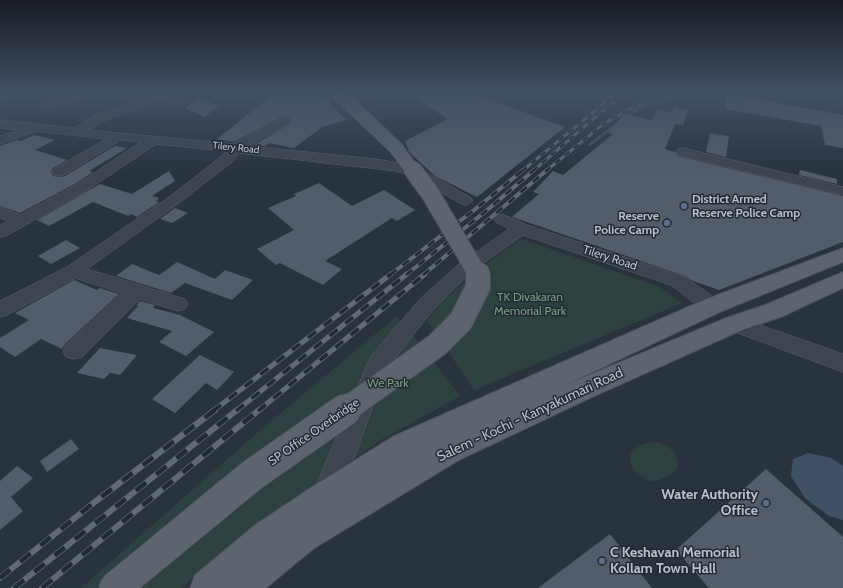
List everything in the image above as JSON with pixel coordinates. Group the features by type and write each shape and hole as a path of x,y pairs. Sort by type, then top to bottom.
{"main road":[{"name":"SP Office Overbridge","path":"115,588 251,476 437,345 461,320 478,287 478,273 430,193 396,148 365,118"},
{"path":"208,588 267,538 326,496 404,446 712,306 843,255"},
{"name":"Salem - Kochi - Kanyakumari Road","path":"238,588 301,537 449,450 581,390 734,324 773,311 843,280"}],"street":[{"path":"77,132 99,118"},
{"path":"0,310 73,271 174,200 227,159 236,148 284,120"},
{"name":"Tilery Road","path":"0,124 375,163 399,167 416,174 465,200"},
{"path":"0,140 38,127"},
{"path":"59,172 119,136"},
{"path":"0,232 81,188 153,140"},
{"path":"683,152 843,191"},
{"path":"0,212 21,221"},
{"name":"Tilery Road","path":"502,219 521,229 678,281 712,306"},
{"path":"326,496 378,364 426,305 464,269 521,229"},
{"path":"73,271 135,292 178,304"},
{"path":"74,351 135,292"},
{"path":"734,324 843,363"}],"green space":[{"name":"TK Divakaran Memorial Park","path":"521,239 658,286 682,303 474,390 427,320 441,303 471,275"},
{"name":"We Park","path":"397,316 460,396 379,441 209,562 181,588 81,588 264,427"},
{"path":"651,442 659,442 673,451 677,460 678,468 673,473 659,480 649,481 634,471 631,464 630,455 633,450 641,445"}],"water":[{"path":"808,453 831,458 843,466 843,520 829,516 805,498 791,476 793,459"}],"building":[{"path":"243,118 278,118 234,142 217,139"},
{"path":"345,118 347,120 322,127 294,148 269,143 265,146 254,145 289,124 291,119"},
{"path":"541,118 565,127 477,197 435,176 409,152 405,141 448,119"},
{"name":"District Armed Reserve Police Camp","path":"620,118 645,118 652,120 653,118 685,118 683,125 675,124 665,149 675,152 678,156 843,196 843,242 719,290 693,281 685,276 512,217 539,194 533,192 553,171 563,175 613,134 608,133"},
{"path":"778,118 843,118 843,148 825,145 821,126"},
{"path":"710,133 729,136 726,157 706,152"},
{"path":"34,135 55,140 35,150 67,160 53,168 51,171 53,176 59,177 65,176 115,146 127,148 89,171 93,172 75,184 20,213 0,206 0,146 17,140 21,141"},
{"path":"800,170 837,179 837,184 799,175"},
{"path":"169,171 175,181 152,196 159,198 156,201 159,202 137,217 131,214 128,216 93,202 49,226 37,220 100,184 132,194"},
{"path":"319,183 352,206 384,190 415,210 397,221 392,218 325,261 342,269 323,285 280,263 276,265 257,249 294,230 268,208 296,196 294,194"},
{"path":"175,208 188,213 172,223 160,219"},
{"path":"66,240 80,248 51,264 38,256"},
{"path":"177,262 215,279 225,270 253,280 232,300 185,283 171,293 116,276 132,264 159,275"},
{"path":"74,280 97,290 100,288 119,294 65,344 62,349 41,339 15,357 0,347 0,338 29,320 15,313"},
{"path":"140,301 155,305 153,308 180,315 214,332 186,356 159,342 172,331 127,318 138,306 137,304"},
{"path":"100,348 137,355 120,375 110,373 104,379 77,373"},
{"path":"200,355 234,372 217,390 206,383 175,413 152,399"},
{"path":"71,439 79,449 47,472 40,461"},
{"path":"17,466 33,478 11,497 23,511 0,530 0,481"},
{"name":"Water Authority Office","path":"766,469 843,537 843,588 709,588 676,550"},
{"name":"C Keshavan Memorial Kollam Town Hall","path":"610,534 652,588 538,588"}],"waterway":[{"path":"589,145 624,118"}],"railway":[{"path":"522,171 586,118"},
{"path":"533,171 594,118"},
{"path":"546,171 601,126 613,118"},
{"path":"390,275 523,170"},
{"path":"406,275 486,211 534,170"},
{"path":"423,275 547,170"},
{"path":"213,411 391,274"},
{"path":"236,411 407,274"},
{"path":"258,411 425,274"},
{"path":"0,578 96,501 215,410"},
{"path":"14,588 237,410"},
{"path":"42,588 259,410"}],"place":[{"name":"District Armed Reserve Police Camp","path":"684,206"},
{"name":"Reserve Police Camp","path":"667,223"},
{"name":"Water Authority Office","path":"766,503"},
{"name":"C Keshavan Memorial Kollam Town Hall","path":"602,561"}]}
